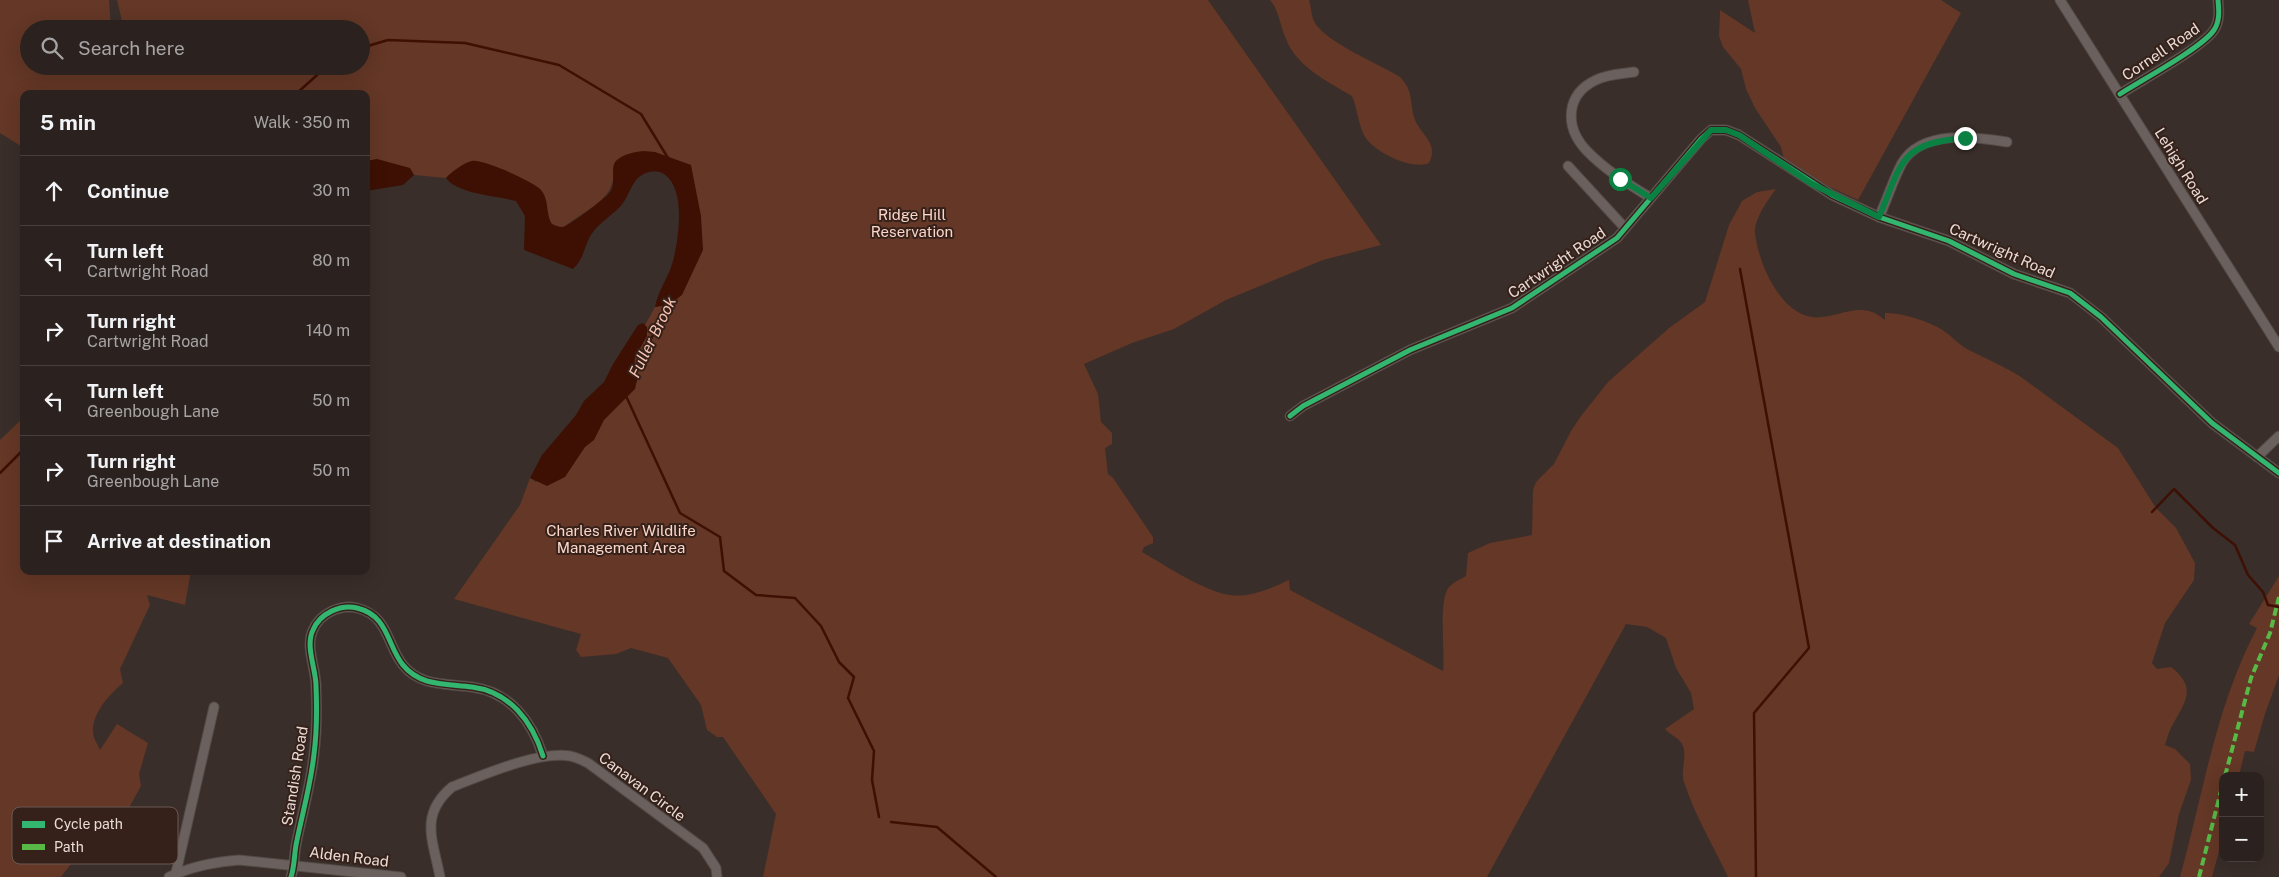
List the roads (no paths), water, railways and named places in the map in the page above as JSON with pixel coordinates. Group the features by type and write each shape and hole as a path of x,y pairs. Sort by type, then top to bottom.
{"street":[{"name":"Lehigh Road","path":"2060,0 2279,347"},
{"name":"Cornell Road","path":"2120,94 2200,44 2214,30 2220,13 2218,0"},
{"path":"1634,72 1609,75 1580,90 1573,104 1570,119 1578,138 1586,149 1620,179 1651,198"},
{"name":"Cartwright Road","path":"1290,416 1303,406 1410,350 1512,308 1617,238 1701,139 1711,130 1726,130 1739,135 1812,184 1879,217 1948,240 2014,274 2070,293 2101,316 2212,423 2279,473"},
{"path":"1879,217 1902,163 1924,144 1941,140 1973,137 2007,142"},
{"path":"1568,166 1625,228"},
{"path":"2258,457 2279,436"},
{"name":"Standish Road","path":"292,877 296,844 314,755 316,682 310,642 313,630 321,620 342,607 356,608 374,614 382,624 401,665 417,678 440,684 495,692 503,696 530,726 537,737 543,756"},
{"path":"178,855 214,707"},
{"name":"Canavan Circle","path":"440,877 431,830 431,814 439,799 452,787 543,756 572,756 588,763 703,848 716,868 717,877"},
{"name":"Alden Road","path":"173,876 190,868 222,861 239,860 295,864 401,877"}],"waterway":[{"name":"Fuller Brook","path":"370,45 388,40 465,43 559,65 641,114 668,158"},
{"name":"Fuller Brook","path":"300,90 317,75"},
{"path":"1740,269 1809,648 1754,713 1756,877"},
{"name":"Fuller Brook","path":"634,374 669,302"},
{"name":"Fuller Brook","path":"626,396 680,513 720,537 724,571 756,595 795,598 821,626 839,662 854,677 848,698 874,751 872,780 879,817"},
{"name":"Fuller Brook","path":"0,473 20,453"},
{"path":"2152,512 2174,489 2213,528 2235,545 2248,575 2263,592 2268,605 2279,607"},
{"name":"Fuller Brook","path":"891,822 937,827 996,877"}],"park label":[{"name":"Ridge Hill Reservation","path":"912,224"},
{"name":"Charles River Wildlife Management Area","path":"621,540"}]}
